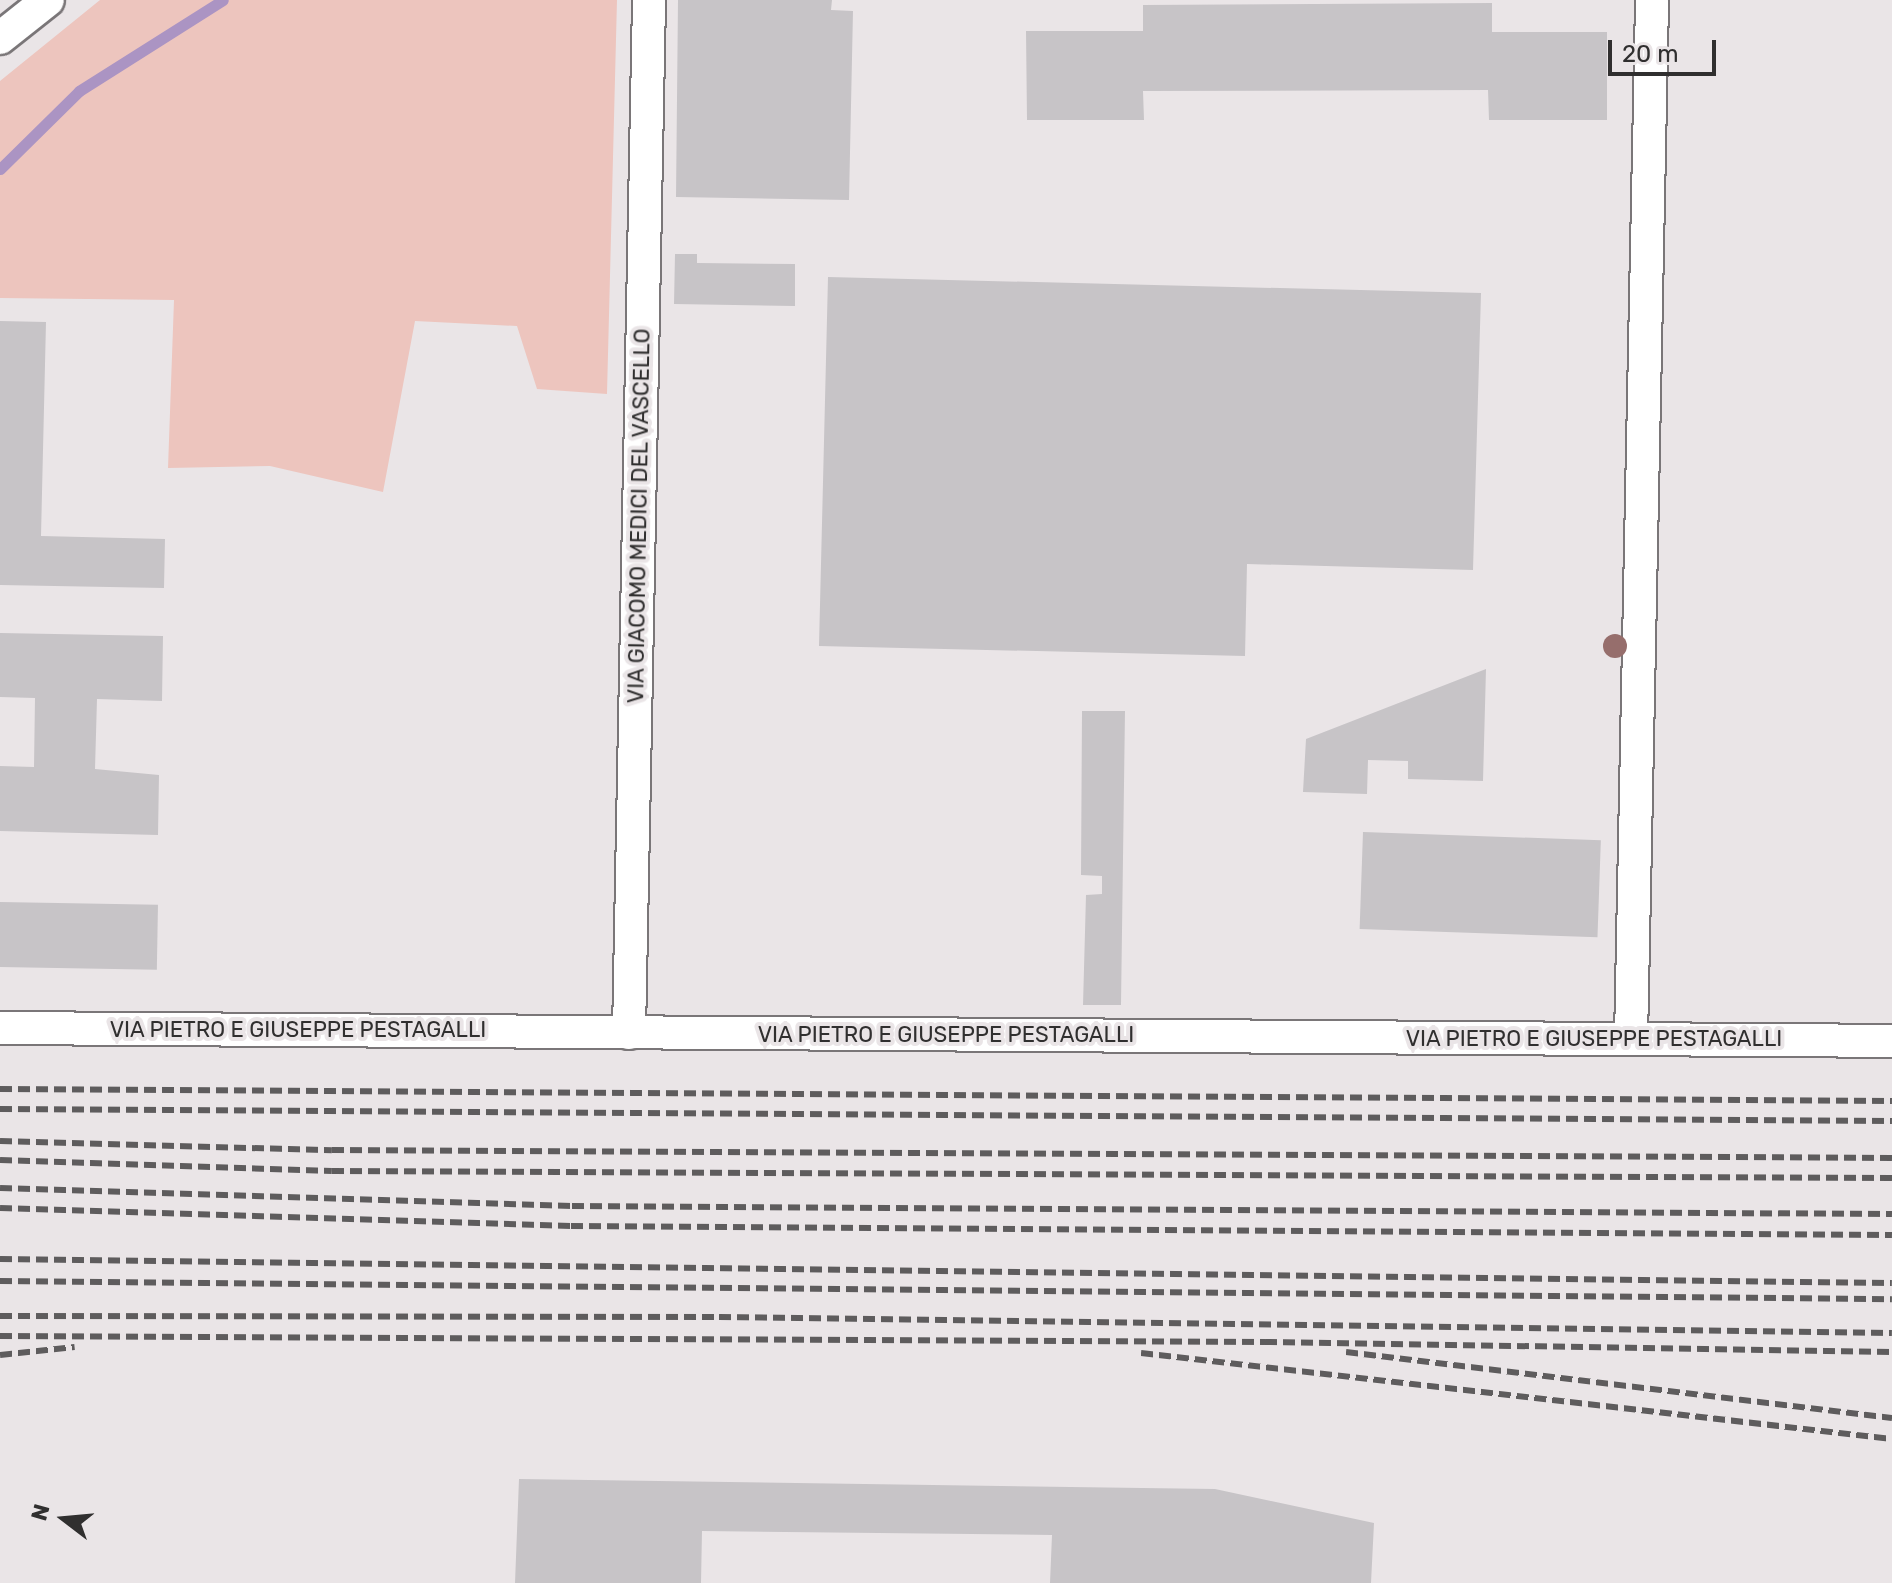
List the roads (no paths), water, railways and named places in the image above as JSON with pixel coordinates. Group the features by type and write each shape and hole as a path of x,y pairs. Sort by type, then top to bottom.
{"street":[{"path":"0,38 48,0"},
{"name":"VIA GIACOMO MEDICI DEL VASCELLO","path":"629,1033 649,0"},
{"path":"1631,1039 1652,0"},
{"name":"VIA PIETRO E GIUSEPPE PESTAGALLI","path":"0,1028 1892,1041"}],"waterway":[{"path":"0,169 79,91 223,0"}],"railway":[{"path":"0,1089 1892,1101"},
{"path":"0,1109 1892,1121"},
{"path":"0,1141 332,1150 1892,1158"},
{"path":"0,1160 332,1171 1892,1178"},
{"path":"0,1188 572,1206 1892,1214"},
{"path":"0,1208 571,1226 1892,1235"},
{"path":"0,1259 1892,1283"},
{"path":"0,1281 1892,1299"},
{"path":"0,1316 719,1317 1892,1333"},
{"path":"0,1336 1265,1342 1892,1352"},
{"path":"0,1355 75,1347"},
{"path":"1346,1352 1892,1418"},
{"path":"1141,1353 1892,1439"}]}
